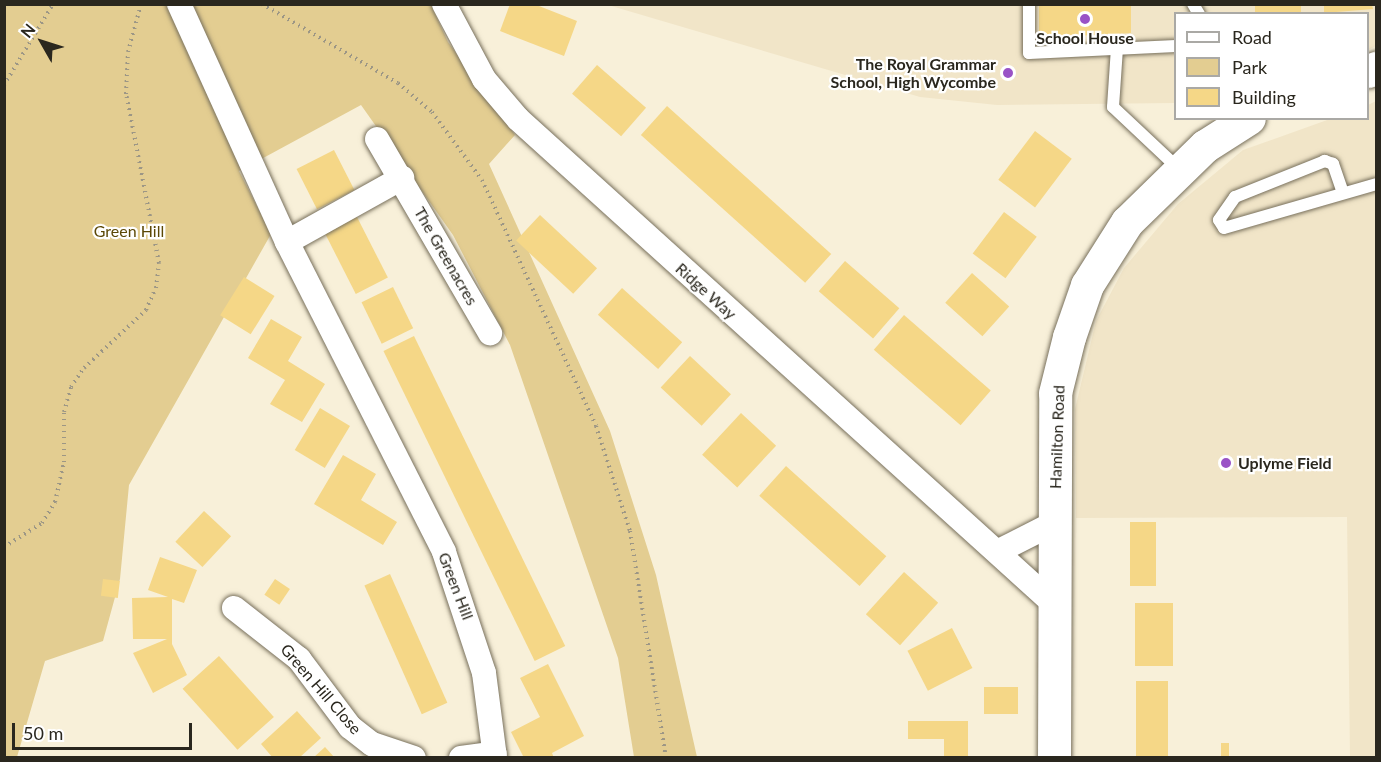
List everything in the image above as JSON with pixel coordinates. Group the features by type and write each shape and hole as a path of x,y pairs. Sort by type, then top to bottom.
{"street":[{"name":"Green Hill","path":"179,4 287,242 444,552 484,674 495,755"},
{"name":"Ridge Way","path":"444,4 484,80 518,119 999,551 1054,604"},
{"name":"Hamilton Road","path":"1054,758 1055,393 1084,296 1127,222 1179,169 1246,120"},
{"name":"The Greenacres","path":"377,139 402,178 490,333"},
{"path":"287,242 402,178"},
{"path":"999,551 1054,523"},
{"name":"Green Hill Close","path":"234,608 299,659 350,727 372,744 414,758"},
{"path":"461,758 495,755"}],"lane":[{"path":"1029,4 1029,53 1174,46"},
{"path":"1117,48 1113,107 1179,169"},
{"path":"1342,190 1333,164 1325,161 1235,197 1219,220 1224,228 1342,190 1377,184"}],"path":[{"path":"4,85 53,4"},
{"path":"4,547 42,523 55,502 64,462 64,412 71,387 84,368 146,309 156,288 159,263 126,94 128,52 141,4"},
{"path":"262,4 398,83 432,112 482,180 596,426 630,531 666,758"}],"shaded area":[{"name":"The Royal Grammar School, High Wycombe","path":"608,5 1376,5 1376,46 1369,50 1369,12 1174,12 1174,103 997,105 920,97"},
{"name":"Uplyme Field","path":"1376,101 1376,757 1350,757 1347,517 1076,518 1075,409 1096,321 1124,268 1178,204 1243,150 1327,120 1369,120 1369,104"}],"green space":[{"path":"4,5 431,5 448,42 515,135 489,164 610,431 656,575 697,757 634,757 618,658 510,345 453,235 361,105 239,171 271,234 129,485 120,579 103,641 45,661 17,757 5,757"}],"building":[{"path":"510,4 534,4 577,21 564,56 500,31"},
{"name":"School House","path":"1039,4 1131,4 1131,33 1039,38"},
{"path":"1255,4 1301,4 1301,12 1255,12"},
{"path":"1324,4 1372,4 1373,9 1336,12 1324,12"},
{"path":"597,65 646,108 621,136 572,94"},
{"path":"667,106 831,254 805,283 641,135"},
{"path":"1035,131 1072,159 1035,207 998,180"},
{"path":"334,150 354,190 317,209 297,169"},
{"path":"1004,212 1037,237 1005,278 973,254"},
{"path":"540,215 597,268 573,294 516,241"},
{"path":"357,217 388,278 356,294 325,233"},
{"path":"845,261 899,308 873,338 819,291"},
{"path":"972,273 1009,306 982,336 945,303"},
{"path":"244,277 275,296 251,334 220,315"},
{"path":"393,287 413,328 382,344 362,302"},
{"path":"622,288 682,342 658,369 598,315"},
{"path":"904,315 991,390 961,425 874,350"},
{"path":"271,319 302,337 288,361 325,384 302,422 270,404 285,380 248,358"},
{"path":"414,336 565,646 535,661 383,351"},
{"path":"690,356 731,394 702,426 661,387"},
{"path":"320,408 350,426 325,468 295,450"},
{"path":"741,413 776,446 737,487 702,455"},
{"path":"343,455 376,474 361,500 397,522 383,545 314,504"},
{"path":"786,466 886,556 860,586 759,496"},
{"path":"204,511 231,536 202,567 175,542"},
{"path":"1130,522 1156,522 1156,586 1130,586"},
{"path":"160,557 197,570 184,603 172,599 172,644 187,675 153,693 133,653 167,639 133,639 132,598 168,597 148,590"},
{"path":"904,572 938,603 900,645 866,614"},
{"path":"390,574 447,703 422,714 364,585"},
{"path":"103,579 120,581 118,598 101,596"},
{"path":"275,579 290,589 279,605 264,595"},
{"path":"1135,603 1173,603 1173,666 1135,666"},
{"path":"952,628 972,668 928,691 907,651"},
{"path":"219,656 274,717 237,750 183,689"},
{"path":"548,664 584,736 552,753 554,758 524,758 511,732 540,717 520,678"},
{"path":"1136,681 1168,681 1168,758 1136,758"},
{"path":"984,687 1018,687 1018,714 984,714"},
{"path":"297,711 321,738 299,758 273,758 261,744"},
{"path":"908,721 968,721 968,758 944,758 944,739 908,739"},
{"path":"1221,743 1229,743 1229,758 1221,758"},
{"path":"325,747 335,758 313,758"}],"place":[{"name":"School House","path":"1085,19"},
{"name":"The Royal Grammar School, High Wycombe","path":"1008,73"},
{"name":"Uplyme Field","path":"1226,463"}]}
